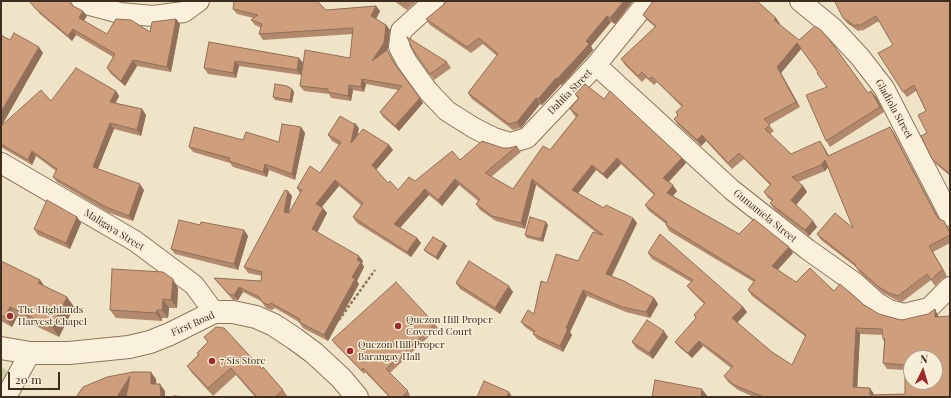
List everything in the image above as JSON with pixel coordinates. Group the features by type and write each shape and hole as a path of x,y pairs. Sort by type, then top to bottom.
{"street":[{"path":"82,1 90,5 120,13 153,16 184,12 199,1"},
{"name":"Dahlia Street","path":"434,1 401,31 400,47 407,62 428,92 447,111 474,128 494,138 510,143 527,138 596,65 648,1"},
{"name":"Gladiola Street","path":"800,1 833,28 860,57 884,88 950,216"},
{"name":"Gumamela Street","path":"596,65 732,190 807,249 855,283 882,306 889,310 904,314 929,308 950,287"},
{"name":"Maligaya Street","path":"1,164 135,241 194,285 214,312"},
{"name":"First Road","path":"1,348 30,353 69,353 129,347 150,342 170,334 214,312 233,312 256,317 274,325 314,353 341,378 357,397"},
{"path":"6,397 30,353"}],"path":[{"path":"338,322 375,270"}],"green space":[{"path":"1,366 6,370 7,374 6,378 1,383"}],"building":[{"path":"29,1 68,1 73,6 83,11 79,18 107,34 116,19 131,20 150,32 152,22 176,19 167,67 133,60 121,81 107,68 115,54 73,29 68,36 36,9"},
{"path":"234,1 317,1 326,10 376,6 371,16 386,25 384,43 372,61 387,50 394,63 420,98 395,126 380,112 402,86 362,79 361,87 349,85 348,96 328,92 328,89 300,86 305,50 350,58 353,28 259,34 262,24 251,20 258,15 233,9"},
{"path":"398,1 407,1 403,4"},
{"path":"448,1 624,1 610,18 607,16 586,41 589,44 538,99 536,98 517,122 509,124 468,93 498,54 479,38 467,47 426,19"},
{"path":"653,1 757,1 776,18 774,20 799,40 815,26 821,30 868,93 871,91 880,107 826,141 806,95 827,87 797,43 777,67 796,102 764,119 770,125 765,129 791,154 820,141 828,156 890,127 936,215 939,219 944,221 950,233 950,235 929,246 943,270 931,280 927,274 898,296 889,293 879,287 855,266 856,265 817,234 835,213 853,228 825,160 821,165 792,177 803,186 791,200 813,221 805,230 770,203 773,200 764,192 771,184 739,153 728,163 702,135 697,140 674,119 678,115 676,112 683,106 652,77 649,79 642,72 638,76 621,59 656,26 643,15"},
{"path":"950,1 950,174 932,159 921,136 927,133 918,115 926,111 914,85 903,92 878,53 893,45 876,16 859,26 858,24 855,26 843,18 835,2"},
{"path":"14,33 39,47 1,112 1,35 10,40"},
{"path":"407,37 447,62 430,74 413,50"},
{"path":"209,42 299,58 297,70 235,61 233,73 204,68"},
{"path":"76,68 116,91 110,102 142,109 137,130 110,123 93,167 140,184 129,216 106,207 53,177 57,169 32,151 28,160 1,144 1,126 41,90 51,101"},
{"path":"275,84 287,86 292,89 290,100 273,97"},
{"path":"585,84 604,99 610,91 682,158 663,178 673,185 667,193 739,234 754,219 789,247 772,266 796,282 810,268 834,291 840,284 864,305 879,314 902,320 928,314 935,309 935,317 950,316 950,397 764,397 734,385 724,376 733,366 699,341 688,353 675,342 696,318 694,315 705,303 687,286 693,280 648,253 660,234 743,307 732,318 772,352 792,365 806,335 748,290 755,280 666,225 667,222 645,205 655,194 617,158 603,174 592,165 572,190 604,208 606,205 633,218 606,274 624,281 654,298 646,312 622,307 583,290 566,328 568,329 560,346 533,334 535,331 521,322 528,310 534,314 541,281 547,283 556,254 578,261 593,232 603,235 532,179 521,223 492,216 476,204 480,199 455,179 438,200 425,189 394,224 417,238 407,252 353,217 363,203 335,180 316,204 323,208 312,229 359,256 357,260 361,262 352,277 355,279 324,335 299,322 300,319 271,303 268,305 262,302 259,297 239,287 234,295 229,294 214,278 261,281 262,272 244,267 285,190 288,191 284,212 289,213 302,190 297,188 310,166 320,173 341,142 328,135 340,116 354,124 355,123 351,143 363,129 389,145 372,165 388,183 390,181 398,190 409,177 415,181 452,151 460,160 482,141 503,148 517,146 485,173 513,189 543,146 550,150 578,115 570,109 579,98 575,94"},
{"path":"282,124 301,127 292,174 265,164 263,172 229,161 230,158 189,147 194,127 243,140 246,132 279,142"},
{"path":"47,200 77,217 66,243 34,229"},
{"path":"530,217 546,222 541,239 525,235"},
{"path":"179,220 200,225 201,222 244,230 234,264 171,249"},
{"path":"433,237 444,243 436,257 424,250"},
{"path":"1,261 40,280 38,283 67,297 52,327 10,307 5,317 1,315"},
{"path":"469,261 509,286 495,308 456,283"},
{"path":"112,269 163,272 173,279 171,300 163,299 162,310 157,310 156,313 110,310"},
{"path":"396,282 435,324 386,369 408,391 402,397 390,397 363,368 361,370 332,340"},
{"path":"647,320 664,331 649,353 632,342"},
{"path":"216,327 224,328 262,369 263,367 283,390 275,397 254,397 256,396 231,368 208,388 187,366 199,355 197,353 208,342 204,337"},
{"path":"133,372 151,372 151,384 160,384 161,397 126,397 130,376 117,397 76,397 83,387 107,377"},
{"path":"655,380 702,389 701,397 652,397"},
{"path":"484,381 509,392 507,397 477,397"}],"place":[{"name":"The Highlands Harvest Chapel","path":"10,316"},
{"name":"Quezon Hill Proper Covered Court","path":"398,326"},
{"name":"Quezon Hill Proper Barangay Hall","path":"350,351"},
{"name":"7 Sis Store","path":"212,361"}]}
